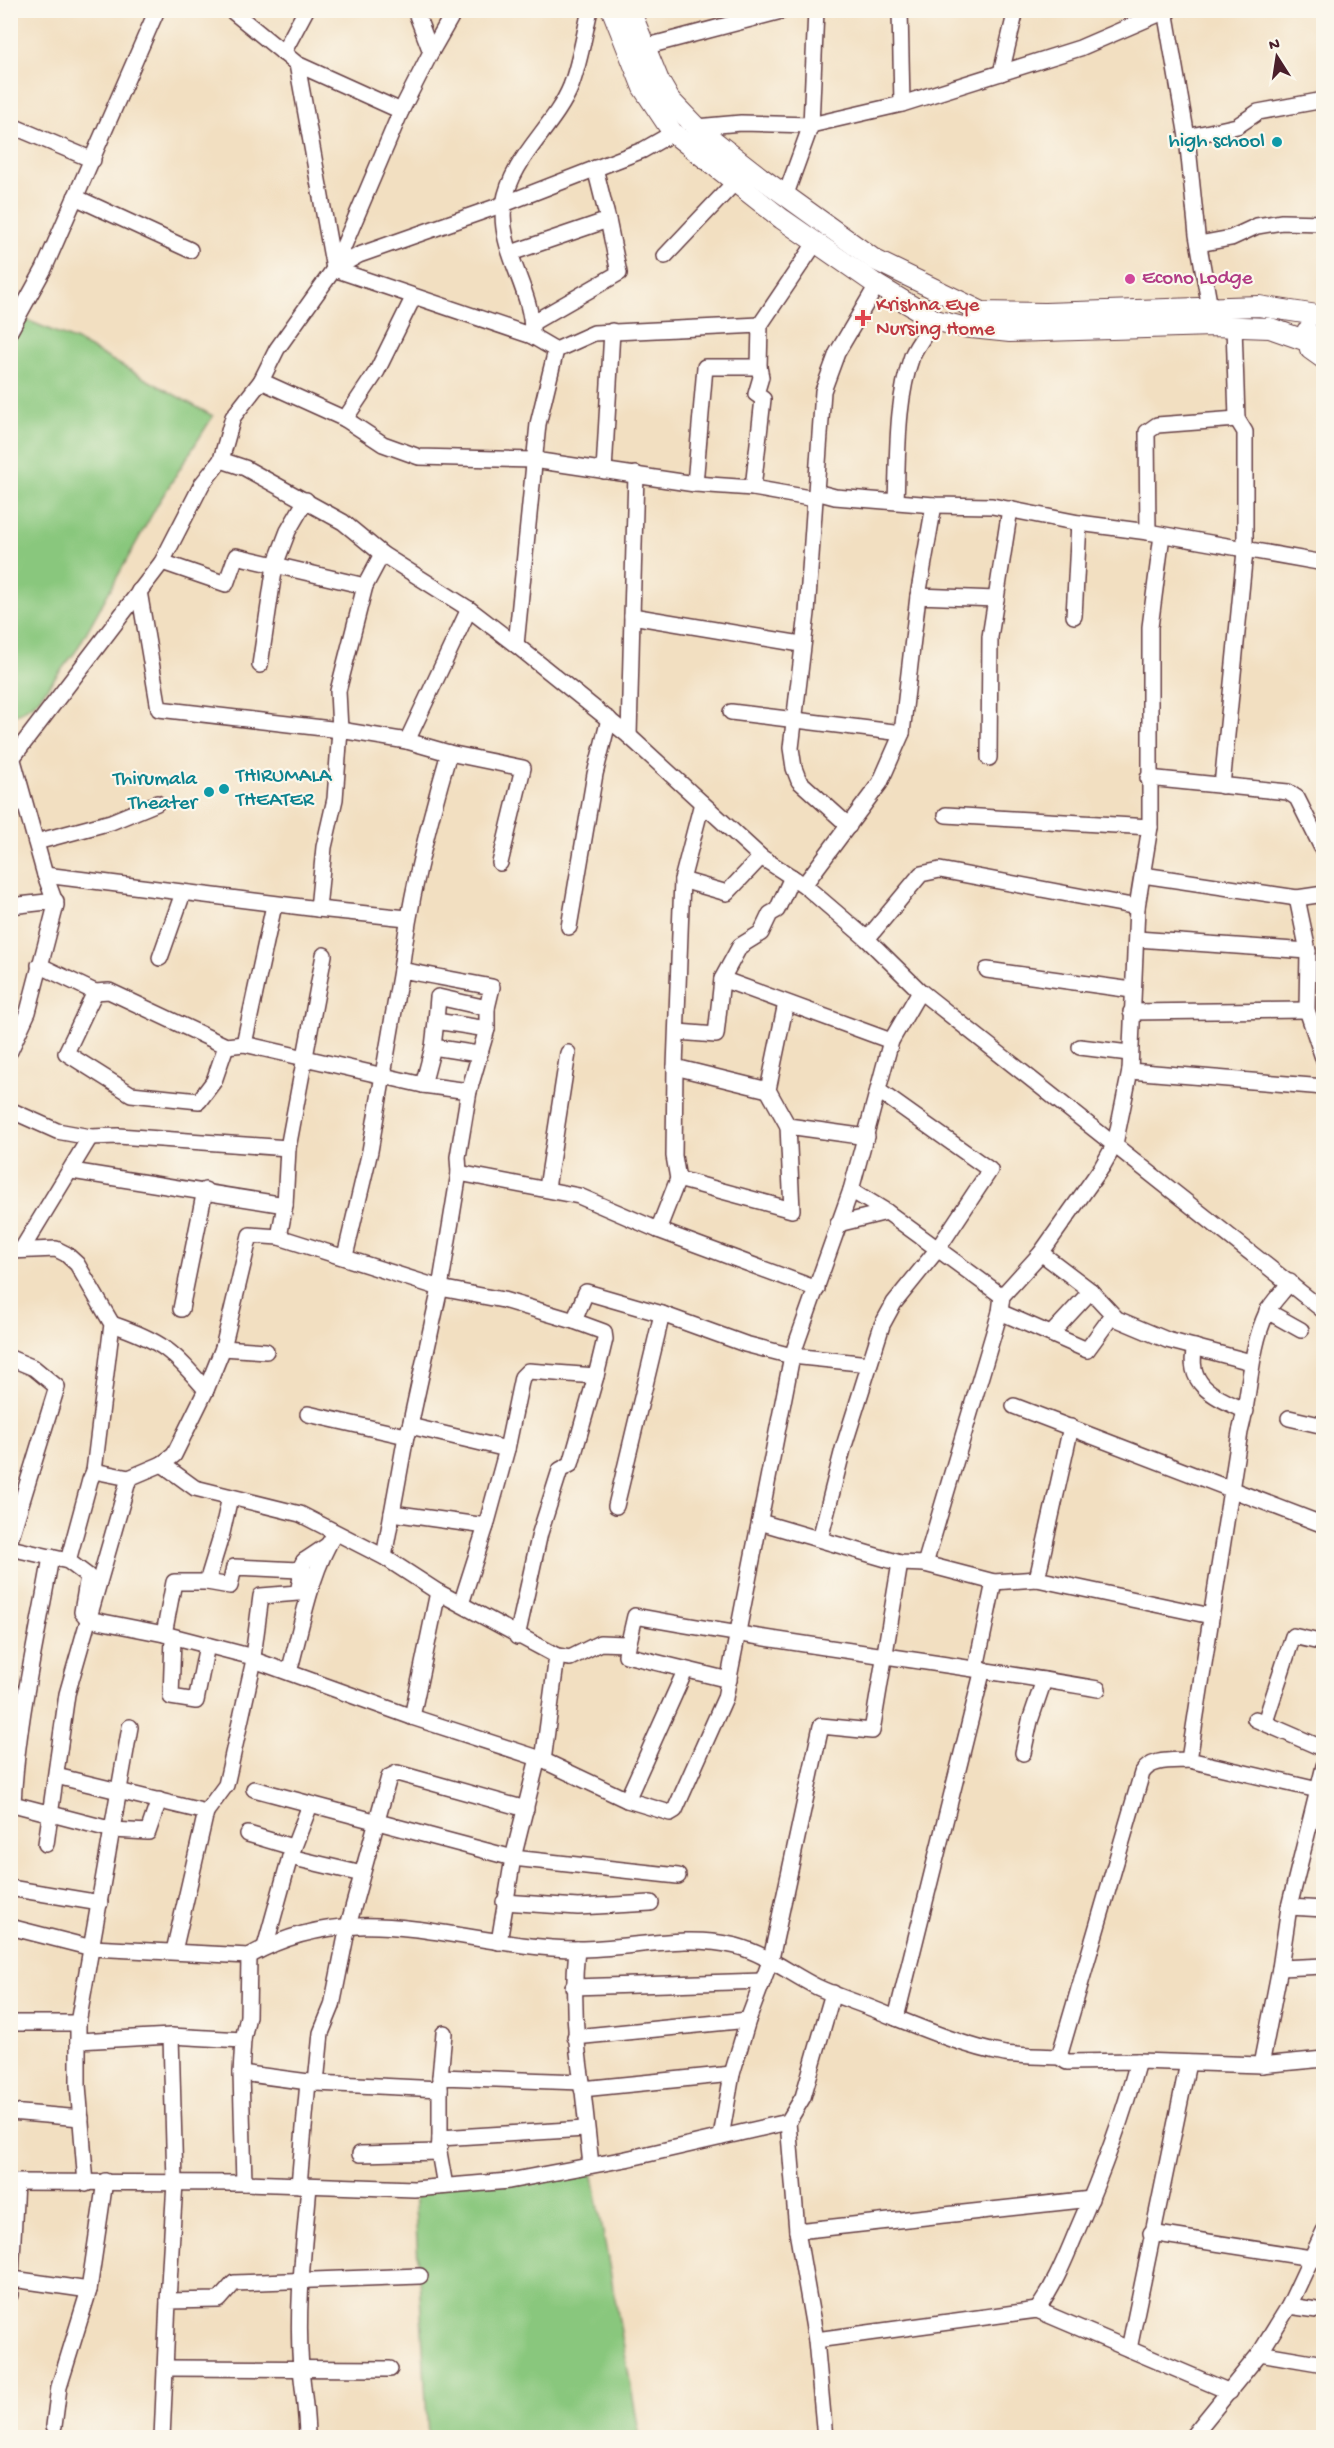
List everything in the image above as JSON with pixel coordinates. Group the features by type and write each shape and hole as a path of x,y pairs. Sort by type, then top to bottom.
{"main road":[{"path":"612,10 643,88 673,133 782,219 876,285 934,320 962,327 1010,332 1234,326 1270,328 1307,341"},
{"path":"630,10 644,47 670,100 696,127 875,260 982,312 1045,313 1277,307 1320,314"},
{"path":"1320,314 1307,327 1307,341 1310,349 1323,359"}],"street":[{"path":"10,331 44,269 157,10"},
{"path":"231,10 297,64 401,111"},
{"path":"283,52 306,10"},
{"path":"415,10 431,52"},
{"path":"10,1051 28,1012 39,965 49,937 56,901 45,875 12,761 162,562 202,484 220,460 233,417 261,381 277,349 334,269 401,111 455,10"},
{"path":"532,330 511,253 504,241 504,204 514,171 543,133 570,87 590,10"},
{"path":"644,47 785,10"},
{"path":"786,194 811,125 816,10"},
{"path":"900,10 902,104"},
{"path":"1001,73 1016,10"},
{"path":"696,127 741,123 811,125 902,104 1080,48 1166,11 1187,137 1199,244 1210,308"},
{"path":"297,64 334,269"},
{"path":"1187,137 1237,126 1258,112 1323,100"},
{"path":"10,125 93,160"},
{"path":"334,269 359,255 504,204 643,150 673,133"},
{"path":"532,330 619,273 609,220 595,168"},
{"path":"665,256 736,181"},
{"path":"75,197 190,250"},
{"path":"511,253 609,220"},
{"path":"1199,244 1231,238 1257,226 1282,222 1323,223"},
{"path":"753,488 762,399 756,394 761,377 759,367 760,325 816,242"},
{"path":"334,269 413,298 532,330 556,350"},
{"path":"849,826 799,781 791,748 801,644 807,613 823,391 837,353 876,285"},
{"path":"345,418 376,371 413,298"},
{"path":"896,501 899,432 905,385 913,355 934,320"},
{"path":"556,350 594,333 760,325"},
{"path":"1222,786 1245,551 1245,432 1237,419 1234,326"},
{"path":"604,471 612,331"},
{"path":"516,645 538,424 556,350"},
{"path":"695,484 705,367 759,367"},
{"path":"261,381 345,418 383,444 419,457 534,460 695,484 934,505 992,506 1079,523 1323,563"},
{"path":"925,1564 1000,1312 1002,1296 1041,1253 1102,1167 1114,1144 1130,1071 1137,907 1150,827 1148,778 1150,627 1155,534 1147,432 1157,425 1237,419"},
{"path":"220,460 245,468 343,522 382,554 469,609 516,645 629,736 761,857 798,881 867,939 920,991 1290,1282 1323,1311"},
{"path":"629,736 636,474"},
{"path":"260,665 275,565 288,531 306,500"},
{"path":"678,1032 716,1035 722,979 740,946 761,933 770,914 777,910 798,881 849,826 880,783 902,734 918,596 934,505"},
{"path":"989,758 990,637 1010,509"},
{"path":"1074,616 1079,523"},
{"path":"318,909 324,847 335,799 340,730 338,691 365,586 382,554"},
{"path":"162,562 226,584 236,555 365,586"},
{"path":"139,591 159,709 340,730 407,741 449,753 523,768 500,863"},
{"path":"918,596 996,599"},
{"path":"407,741 469,609"},
{"path":"632,616 801,644"},
{"path":"731,712 902,734"},
{"path":"569,927 595,774 609,719"},
{"path":"345,1256 370,1151 381,1076 401,970 407,918 430,816 449,753"},
{"path":"1148,778 1288,792 1297,798 1323,852"},
{"path":"36,842 111,822 157,803"},
{"path":"658,1230 678,1179 674,1156 675,1067 682,880 702,803"},
{"path":"946,815 1150,827"},
{"path":"682,880 727,893 761,857"},
{"path":"867,939 921,874 929,871 940,870 1137,907"},
{"path":"45,875 274,905 407,918"},
{"path":"1143,876 1297,898 1323,894"},
{"path":"160,958 183,893"},
{"path":"1297,898 1308,951 1307,1011 1323,1061"},
{"path":"10,906 56,901"},
{"path":"244,1044 274,905"},
{"path":"1137,939 1308,951"},
{"path":"279,1237 285,1205 288,1148 324,955"},
{"path":"39,965 95,992 109,991 226,1046 244,1044 423,1085 469,1091"},
{"path":"384,1557 408,1431 440,1288 459,1173 458,1157 469,1091 487,1029 487,1008 492,987 401,970"},
{"path":"987,970 1132,990"},
{"path":"722,979 891,1041"},
{"path":"10,1548 68,1561 88,1576 82,1612 88,1619 207,1645 254,1658 412,1717 541,1759 627,1800 670,1813 675,1809 725,1698 792,1356 818,1289 851,1190 891,1041 920,991"},
{"path":"95,992 66,1053 131,1094 199,1101 214,1081 226,1046"},
{"path":"423,1085 433,1047 438,997 487,1008"},
{"path":"678,1179 792,1210 788,1126 768,1090 786,1003"},
{"path":"1131,1012 1307,1011"},
{"path":"436,1021 487,1029"},
{"path":"433,1047 478,1054"},
{"path":"1080,1047 1129,1053"},
{"path":"547,1188 568,1053"},
{"path":"675,1067 768,1090"},
{"path":"1130,1071 1323,1087"},
{"path":"820,1539 882,1325 894,1303 937,1250 990,1170 879,1091"},
{"path":"10,1110 57,1131 90,1137 118,1136 288,1148"},
{"path":"788,1126 867,1137"},
{"path":"14,1251 72,1171 90,1137"},
{"path":"72,1171 205,1190 285,1205"},
{"path":"459,1173 547,1188 579,1196 658,1230 818,1289"},
{"path":"181,1309 205,1190"},
{"path":"851,1190 887,1212 1002,1296"},
{"path":"838,1224 887,1212"},
{"path":"94,1471 129,1478 162,1464 174,1455 206,1390 223,1348 250,1235 279,1237 345,1256 440,1288 503,1300 603,1332 605,1339 571,1464 560,1470 540,1533 517,1637"},
{"path":"14,1251 56,1248 66,1254 77,1264 112,1324 94,1471 68,1561"},
{"path":"1041,1253 1091,1291 1112,1316 1167,1340 1251,1362"},
{"path":"1189,1760 1240,1432 1246,1411 1251,1362 1267,1311 1290,1282"},
{"path":"1052,1333 1091,1291"},
{"path":"574,1322 586,1292 662,1314 745,1344 792,1356 869,1364"},
{"path":"1267,1311 1301,1330"},
{"path":"1000,1312 1087,1350 1112,1316"},
{"path":"616,1506 662,1314"},
{"path":"112,1324 151,1337 179,1359 206,1390"},
{"path":"1195,1347 1192,1359 1197,1381 1218,1399 1246,1411"},
{"path":"223,1348 266,1351"},
{"path":"10,1358 34,1368 57,1387 10,1540"},
{"path":"460,1604 486,1526 507,1449 522,1377 528,1371 596,1376"},
{"path":"1014,1406 1323,1525"},
{"path":"308,1414 507,1449"},
{"path":"1289,1418 1323,1426"},
{"path":"1037,1579 1071,1427"},
{"path":"162,1464 195,1488 300,1514 332,1539 384,1557 438,1592 517,1637 557,1656 570,1658 600,1643 627,1644"},
{"path":"46,1844 67,1694 129,1478"},
{"path":"207,1582 230,1497"},
{"path":"392,1513 486,1526"},
{"path":"760,1522 900,1563 925,1564 994,1582 1037,1579 1212,1616"},
{"path":"207,1645 196,1701 171,1697 168,1636 174,1582 207,1582 230,1586 234,1567 299,1570 304,1561 332,1539"},
{"path":"289,1672 313,1588 332,1539"},
{"path":"51,1557 36,1646 18,1690 13,1804 113,1830 148,1832 159,1800"},
{"path":"174,1951 206,1812 226,1785 254,1658 261,1596 298,1593 304,1561"},
{"path":"721,2137 732,2074 748,2019 771,1959 821,1726 872,1731 886,1658 900,1563"},
{"path":"896,2018 980,1669 994,1582"},
{"path":"412,1717 438,1592"},
{"path":"729,1680 684,1671 626,1655 635,1616 738,1635 886,1658 980,1669 1098,1689"},
{"path":"1323,1643 1293,1636 1260,1721 1323,1749"},
{"path":"499,1942 513,1858 541,1759 557,1656"},
{"path":"627,1800 684,1671"},
{"path":"1023,1753 1030,1721 1044,1680"},
{"path":"86,2184 78,2023 130,1727"},
{"path":"1059,2057 1142,1773 1147,1765 1154,1763 1189,1760 1322,1780 1289,1907 1280,1968 1260,2065"},
{"path":"308,2438 307,2405 301,2367 304,2186 312,2082 321,2033 332,2006 348,1926 389,1777 397,1773 526,1809"},
{"path":"56,1776 206,1812"},
{"path":"254,1789 513,1858 678,1875"},
{"path":"265,1947 291,1852 310,1805"},
{"path":"248,1834 291,1852 362,1874"},
{"path":"10,1888 100,1904"},
{"path":"504,1902 578,1907 651,1903"},
{"path":"1289,1907 1323,1909"},
{"path":"10,1927 92,1948 249,1956 265,1947 327,1928 391,1924 499,1942 577,1949 692,1941 735,1946 771,1959 817,1987 931,2032 1004,2054 1059,2057 1066,2062 1138,2061 1260,2065 1323,2059"},
{"path":"577,1949 573,1987 575,2037 591,2165"},
{"path":"244,2182 241,2073 243,2040 248,2016 249,1956"},
{"path":"1280,1968 1323,1966"},
{"path":"573,1987 763,1981"},
{"path":"825,2438 816,2340 797,2231 788,2122 803,2097 833,1993"},
{"path":"575,2037 748,2019"},
{"path":"10,2023 78,2023"},
{"path":"444,2033 439,2145 445,2186"},
{"path":"78,2041 171,2036 243,2040"},
{"path":"162,2438 175,2182 171,2036"},
{"path":"1037,2310 1056,2280 1091,2199 1121,2125 1138,2061"},
{"path":"1129,2349 1151,2233 1188,2063"},
{"path":"241,2073 312,2082 582,2086 732,2074"},
{"path":"10,2112 81,2118"},
{"path":"89,2290 12,2287 13,2182 86,2184 105,2181 244,2182 304,2186 414,2188 445,2186 509,2181 788,2122"},
{"path":"360,2154 585,2129"},
{"path":"54,2426 60,2387 89,2290 105,2181"},
{"path":"797,2231 1091,2199"},
{"path":"1191,2438 1260,2353 1318,2259 1323,2231"},
{"path":"1151,2233 1318,2259"},
{"path":"168,2301 219,2300 234,2283 420,2276"},
{"path":"1289,2306 1323,2311"},
{"path":"816,2340 1037,2310 1230,2392"},
{"path":"1260,2353 1323,2364"},
{"path":"165,2368 390,2369"}],"green space":[{"path":"10,313 79,342 213,416 159,502 76,651 36,702 11,718"},
{"path":"591,2165 640,2437 428,2437 414,2189"}],"place":[{"name":"high school","path":"1277,142"},
{"name":"Econo Lodge","path":"1130,279"},
{"name":"Krishna Eye Nursing Home","path":"863,318"},
{"name":"THIRUMALA THEATER","path":"224,789"},
{"name":"Thirumala Theater","path":"209,792"}]}
